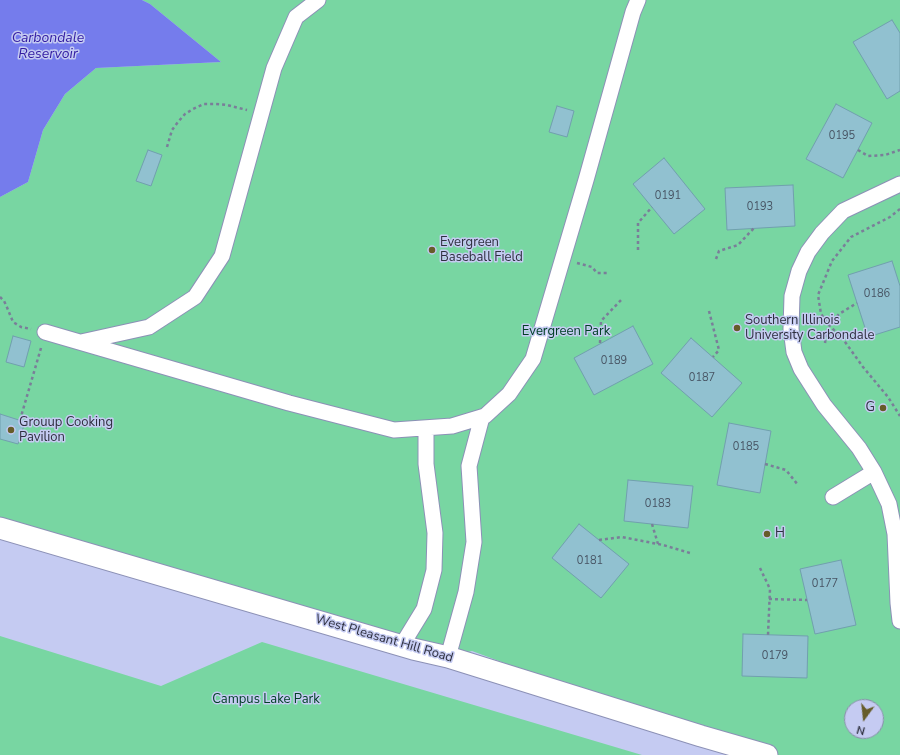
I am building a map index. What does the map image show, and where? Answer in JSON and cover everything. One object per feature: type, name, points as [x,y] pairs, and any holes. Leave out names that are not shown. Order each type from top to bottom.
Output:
[{"type":"street","points":[[80,342],[149,327],[195,297],[222,256],[274,68],[296,17],[318,0]]},
{"type":"street","points":[[45,332],[304,407],[394,430],[452,426],[485,416],[509,394],[533,359],[563,260],[635,6],[624,0]]},
{"type":"street","points":[[896,188],[843,211],[822,233],[808,252],[799,271],[792,296],[791,329],[794,352],[801,369],[824,405],[859,448],[874,472],[889,504],[895,534],[900,621]]},
{"type":"street","points":[[448,657],[466,592],[474,542],[469,466],[482,417]]},
{"type":"street","points":[[402,646],[424,609],[434,570],[435,533],[426,464],[426,428]]},
{"type":"street","points":[[833,496],[874,472]]},
{"type":"street","name":"West Pleasant Hill Road","points":[[0,528],[402,646],[448,657],[693,734],[767,755]]},
{"type":"path","points":[[167,147],[172,130],[178,122],[192,109],[204,104],[227,105],[261,114]]},
{"type":"path","points":[[858,150],[868,156],[885,155],[900,150]]},
{"type":"path","points":[[638,250],[638,222],[652,207]]},
{"type":"path","points":[[900,209],[890,217],[851,237],[832,260],[818,295],[821,314],[829,325],[843,339],[863,367],[888,397],[900,416]]},
{"type":"path","points":[[716,259],[720,251],[738,245],[754,228]]},
{"type":"path","points":[[563,260],[592,267],[597,273],[607,274]]},
{"type":"path","points":[[0,298],[4,301],[13,322],[21,326],[45,332],[20,420]]},
{"type":"path","points":[[600,343],[601,322],[622,299]]},
{"type":"path","points":[[825,343],[829,325],[839,314],[857,303]]},
{"type":"path","points":[[709,311],[719,350],[713,357]]},
{"type":"path","points":[[765,464],[786,470],[798,485]]},
{"type":"path","points":[[652,524],[658,544]]},
{"type":"path","points":[[599,540],[622,537],[658,544],[690,553]]},
{"type":"path","points":[[760,568],[770,589],[768,635]]},
{"type":"path","points":[[769,599],[807,600]]},
{"type":"green space","name":"Evergreen Park","points":[[142,0],[900,0],[900,755],[767,755],[701,736],[472,651],[448,657],[0,528],[0,197],[28,182],[43,130],[65,94],[96,68],[221,62],[150,4]]},
{"type":"green space","name":"Campus Lake Park","points":[[0,636],[161,686],[262,642],[642,755],[0,755]]},
{"type":"water","name":"Carbondale Reservoir","points":[[0,0],[142,0],[150,4],[221,62],[96,68],[65,94],[43,130],[28,182],[0,197]]},
{"type":"building","points":[[892,20],[900,33],[900,91],[887,99],[853,42]]},
{"type":"building","points":[[836,104],[872,123],[843,178],[806,159]]},
{"type":"building","points":[[557,106],[574,111],[567,137],[549,132]]},
{"type":"building","points":[[148,150],[162,155],[151,186],[136,181]]},
{"type":"building","points":[[664,158],[705,209],[674,234],[633,184]]},
{"type":"building","points":[[793,185],[795,226],[727,230],[725,188]]},
{"type":"building","points":[[892,261],[900,286],[900,327],[868,337],[848,275]]},
{"type":"building","points":[[633,326],[653,364],[594,395],[574,358]]},
{"type":"building","points":[[13,336],[31,341],[24,367],[6,362]]},
{"type":"building","points":[[691,338],[742,383],[712,417],[661,373]]},
{"type":"building","name":"Grouup Cooking Pavilion","points":[[0,414],[25,422],[18,444],[0,439]]},
{"type":"building","points":[[729,423],[771,431],[760,493],[717,485]]},
{"type":"building","points":[[628,480],[693,486],[688,528],[624,521]]},
{"type":"building","points":[[579,524],[629,564],[601,598],[552,558]]},
{"type":"building","points":[[841,560],[856,625],[815,634],[800,569]]},
{"type":"building","points":[[743,634],[808,636],[807,678],[742,676]]},
{"type":"place","name":"Evergreen Baseball Field","points":[[432,250]]},
{"type":"place","name":"Southern Illinois University Carbondale","points":[[737,328]]},
{"type":"place","name":"G","points":[[883,408]]},
{"type":"place","name":"Grouup Cooking Pavilion","points":[[11,430]]},
{"type":"place","name":"H","points":[[767,534]]}]
